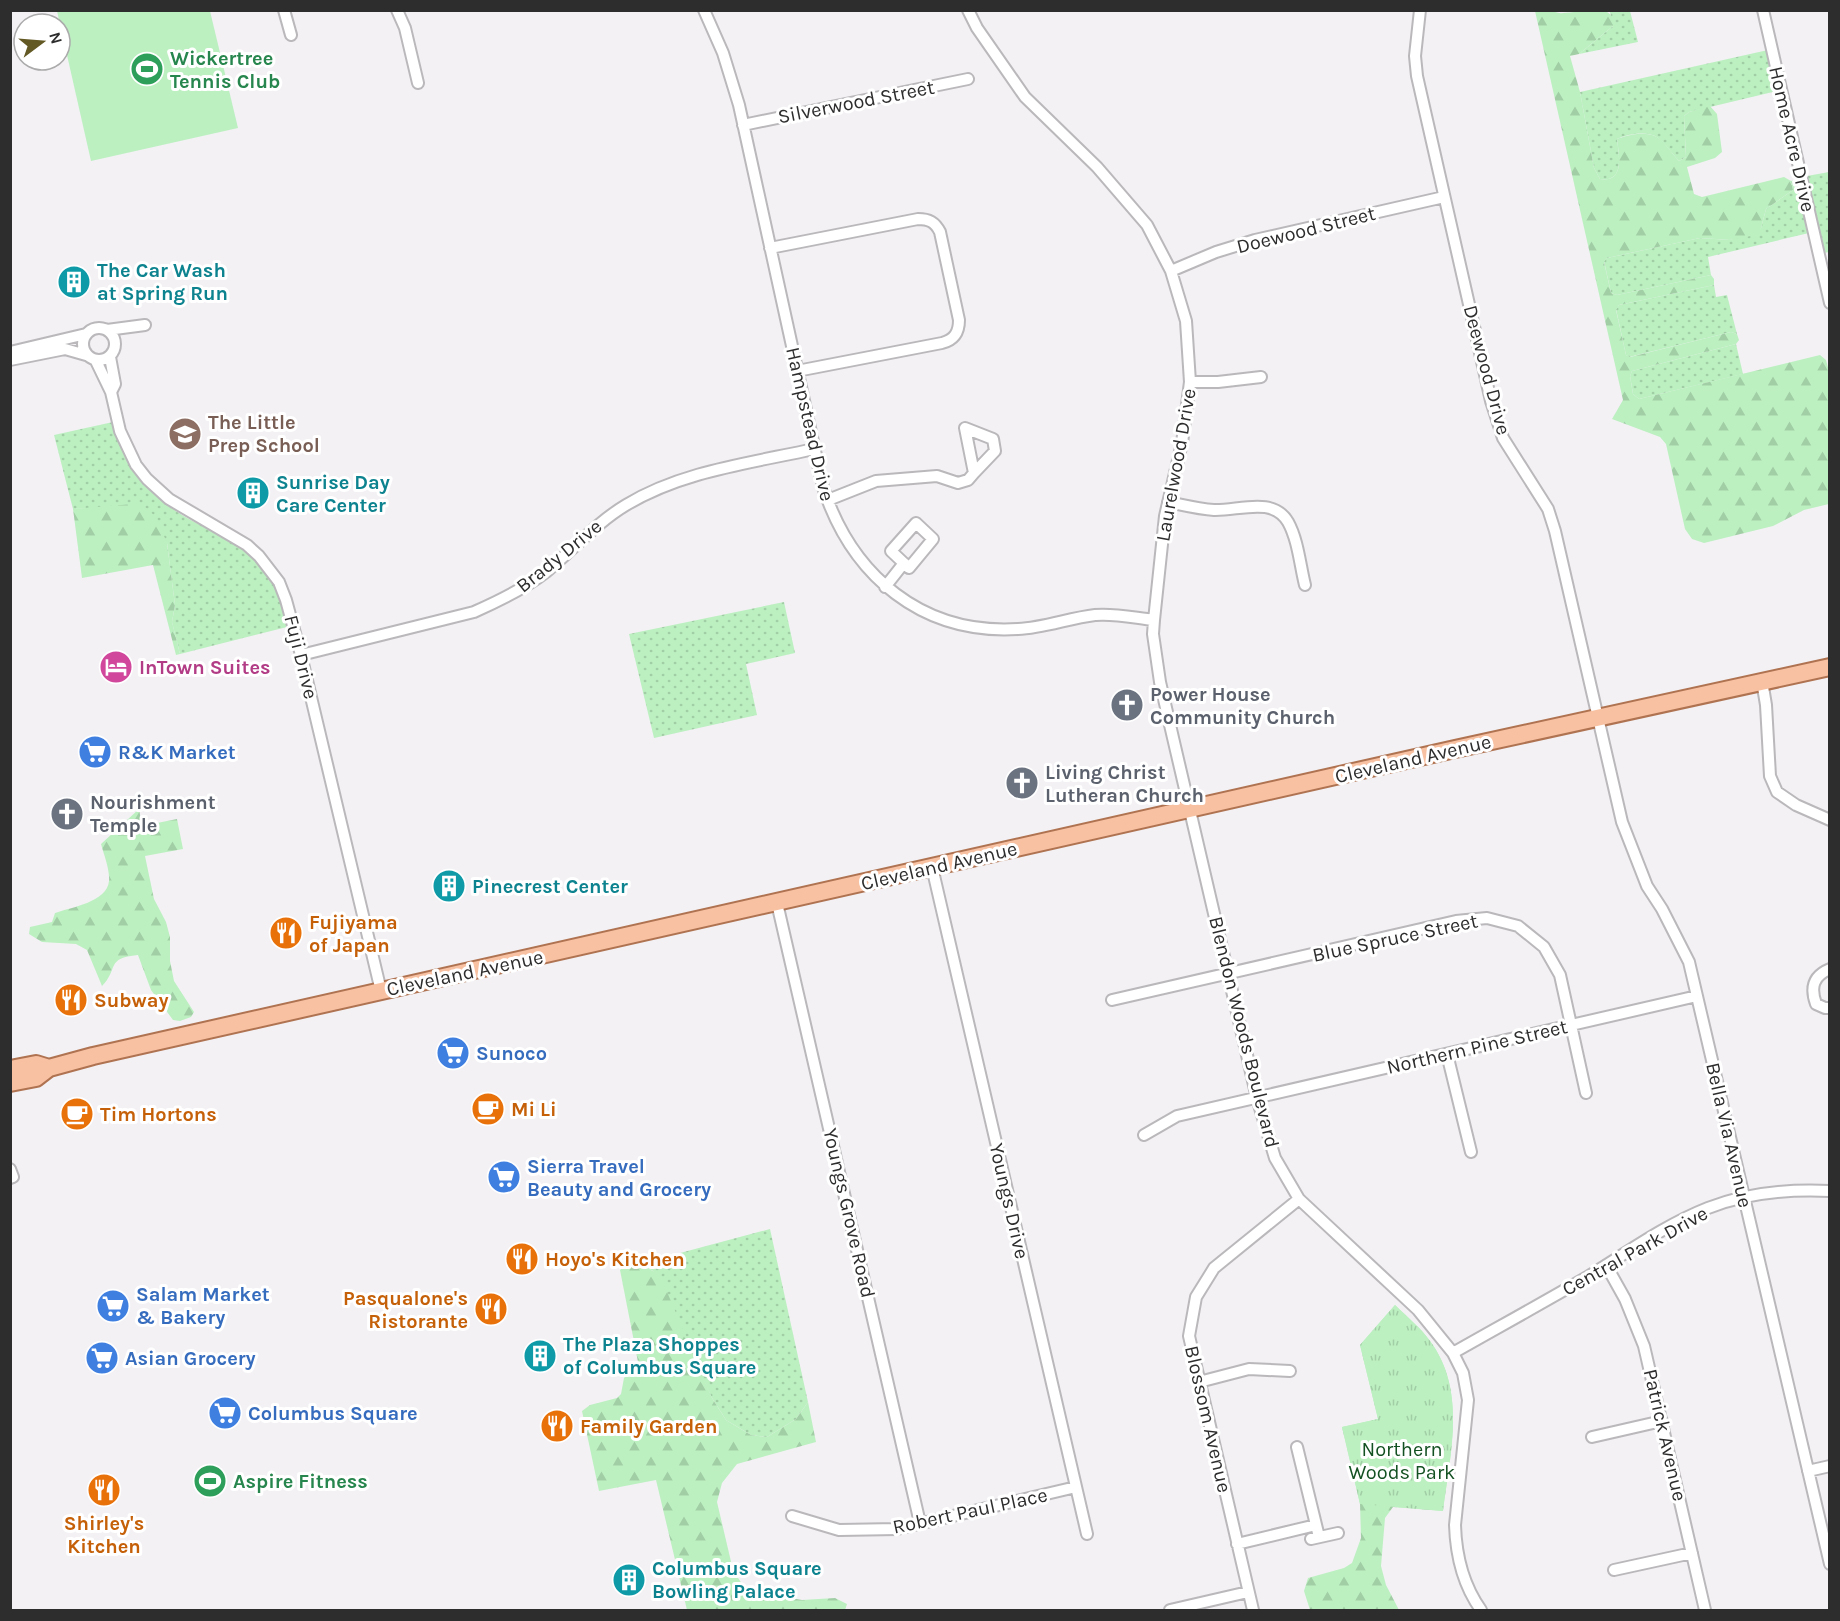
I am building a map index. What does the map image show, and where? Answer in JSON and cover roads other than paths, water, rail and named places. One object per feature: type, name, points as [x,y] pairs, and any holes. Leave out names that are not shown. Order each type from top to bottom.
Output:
[{"type":"main road","name":"Cleveland Avenue","points":[[10,1083],[36,1078],[49,1068],[381,991],[1830,667]]},
{"type":"main road","name":"Cleveland Avenue","points":[[10,1069],[36,1064],[49,1068]]},
{"type":"street","points":[[284,10],[291,35]]},
{"type":"street","points":[[397,10],[405,28],[418,83]]},
{"type":"street","name":"Hampstead Drive","points":[[704,10],[723,52],[743,125],[814,449],[834,517],[848,543],[885,587],[940,620],[975,627],[1027,628],[1103,615],[1154,620]]},
{"type":"street","name":"Laurelwood Drive","points":[[968,10],[977,28],[1025,97],[1097,167],[1136,211],[1158,244],[1171,271],[1186,321],[1190,382],[1182,443],[1168,502],[1153,634],[1160,682],[1190,809]]},
{"type":"street","name":"Deewood Drive","points":[[1420,10],[1415,47],[1417,76],[1497,421],[1503,438],[1548,509],[1555,531],[1596,718]]},
{"type":"street","name":"Home Acre Drive","points":[[1763,10],[1830,303]]},
{"type":"street","name":"Silverwood Street","points":[[743,125],[968,80]]},
{"type":"street","name":"Doewood Street","points":[[1171,271],[1216,252],[1255,240],[1444,197]]},
{"type":"street","points":[[770,249],[918,219],[931,221],[937,225],[940,232],[959,328],[950,341],[797,371]]},
{"type":"street","points":[[10,352],[86,334],[97,328],[107,330],[145,325]]},
{"type":"street","points":[[115,343],[131,327]]},
{"type":"street","points":[[10,360],[65,349],[101,361],[110,357],[115,343],[107,330]]},
{"type":"street","points":[[86,334],[82,345],[91,358]]},
{"type":"street","name":"Fuji Drive","points":[[110,357],[115,384],[111,392]]},
{"type":"street","name":"Fuji Drive","points":[[91,358],[111,392],[117,422],[126,447],[147,479],[169,499],[247,545],[279,582],[301,655],[381,991]]},
{"type":"street","points":[[1190,382],[1218,382],[1261,377]]},
{"type":"street","name":"Brady Drive","points":[[301,655],[451,620],[474,612],[501,600],[545,572],[606,518],[645,494],[714,470],[814,449]]},
{"type":"street","points":[[828,500],[876,481],[937,476],[958,483],[968,480],[974,473]]},
{"type":"street","points":[[1168,502],[1213,510],[1266,506],[1278,511],[1287,519],[1292,530],[1305,585]]},
{"type":"street","points":[[885,587],[904,563]]},
{"type":"street","points":[[1762,681],[1766,705],[1770,776],[1778,792],[1796,805],[1830,820]]},
{"type":"street","name":"Bella Via Avenue","points":[[1596,718],[1622,822],[1647,886],[1662,909],[1689,962],[1830,1564]]},
{"type":"street","name":"Blendon Woods Boulevard","points":[[1190,809],[1257,1098],[1275,1158],[1299,1199],[1418,1310],[1453,1353],[1463,1373],[1468,1400],[1455,1525],[1457,1560],[1481,1611]]},
{"type":"street","name":"Youngs Drive","points":[[932,867],[1086,1534]]},
{"type":"street","name":"Youngs Grove Road","points":[[777,903],[920,1523]]},
{"type":"street","name":"Blue Spruce Street","points":[[1112,1000],[1456,921],[1487,918],[1518,926],[1544,946],[1560,975],[1586,1093]]},
{"type":"street","points":[[1830,969],[1821,972],[1814,979],[1811,992],[1816,1004],[1830,1008]]},
{"type":"street","name":"Northern Pine Street","points":[[1144,1136],[1178,1116],[1697,996]]},
{"type":"street","points":[[1447,1054],[1471,1152]]},
{"type":"street","name":"Central Park Drive","points":[[1453,1353],[1664,1229],[1708,1208],[1744,1197],[1800,1190],[1830,1191]]},
{"type":"street","name":"Blossom Avenue","points":[[1252,1611],[1188,1336],[1196,1297],[1214,1268],[1299,1199]]},
{"type":"street","name":"Patrick Avenue","points":[[1606,1265],[1625,1299],[1644,1346],[1705,1611]]},
{"type":"street","points":[[1199,1382],[1249,1369],[1290,1371]]},
{"type":"street","points":[[1592,1437],[1662,1420]]},
{"type":"street","points":[[1297,1447],[1316,1525],[1315,1538],[1338,1533]]},
{"type":"street","points":[[1808,1471],[1830,1466]]},
{"type":"street","name":"Robert Paul Place","points":[[792,1516],[839,1530],[897,1529],[1076,1487]]},
{"type":"street","points":[[1237,1544],[1316,1525]]},
{"type":"street","points":[[1614,1570],[1692,1553]]},
{"type":"street","points":[[1170,1611],[1248,1592]]},
{"type":"place","name":"Wickertree Tennis Club","points":[[147,69]]},
{"type":"place","name":"The Car Wash at Spring Run","points":[[74,282]]},
{"type":"place","name":"The Little Prep School","points":[[185,434]]},
{"type":"place","name":"Sunrise Day Care Center","points":[[253,493]]},
{"type":"place","name":"InTown Suites","points":[[116,667]]},
{"type":"place","name":"Power House Community Church","points":[[1127,705]]},
{"type":"place","name":"R&K Market","points":[[95,752]]},
{"type":"place","name":"Living Christ Lutheran Church","points":[[1022,783]]},
{"type":"place","name":"Nourishment Temple","points":[[67,814]]},
{"type":"place","name":"Pinecrest Center","points":[[449,886]]},
{"type":"place","name":"Fujiyama of Japan","points":[[286,933]]},
{"type":"place","name":"Subway","points":[[71,1000]]},
{"type":"place","name":"Sunoco","points":[[453,1053]]},
{"type":"place","name":"Mi Li","points":[[488,1109]]},
{"type":"place","name":"Tim Hortons","points":[[77,1114]]},
{"type":"place","name":"Sierra Travel Beauty and Grocery","points":[[504,1177]]},
{"type":"place","name":"Hoyo's Kitchen","points":[[522,1259]]},
{"type":"place","name":"Salam Market & Bakery","points":[[113,1306]]},
{"type":"place","name":"Pasqualone's Ristorante","points":[[491,1309]]},
{"type":"place","name":"The Plaza Shoppes of Columbus Square","points":[[540,1356]]},
{"type":"place","name":"Asian Grocery","points":[[102,1358]]},
{"type":"place","name":"Columbus Square","points":[[225,1413]]},
{"type":"place","name":"Family Garden","points":[[557,1426]]},
{"type":"place","name":"Aspire Fitness","points":[[210,1481]]},
{"type":"place","name":"Shirley's Kitchen","points":[[104,1490]]},
{"type":"place","name":"Columbus Square Bowling Palace","points":[[629,1580]]},
{"type":"park label","name":"Northern Woods Park","points":[[1402,1460]]}]
